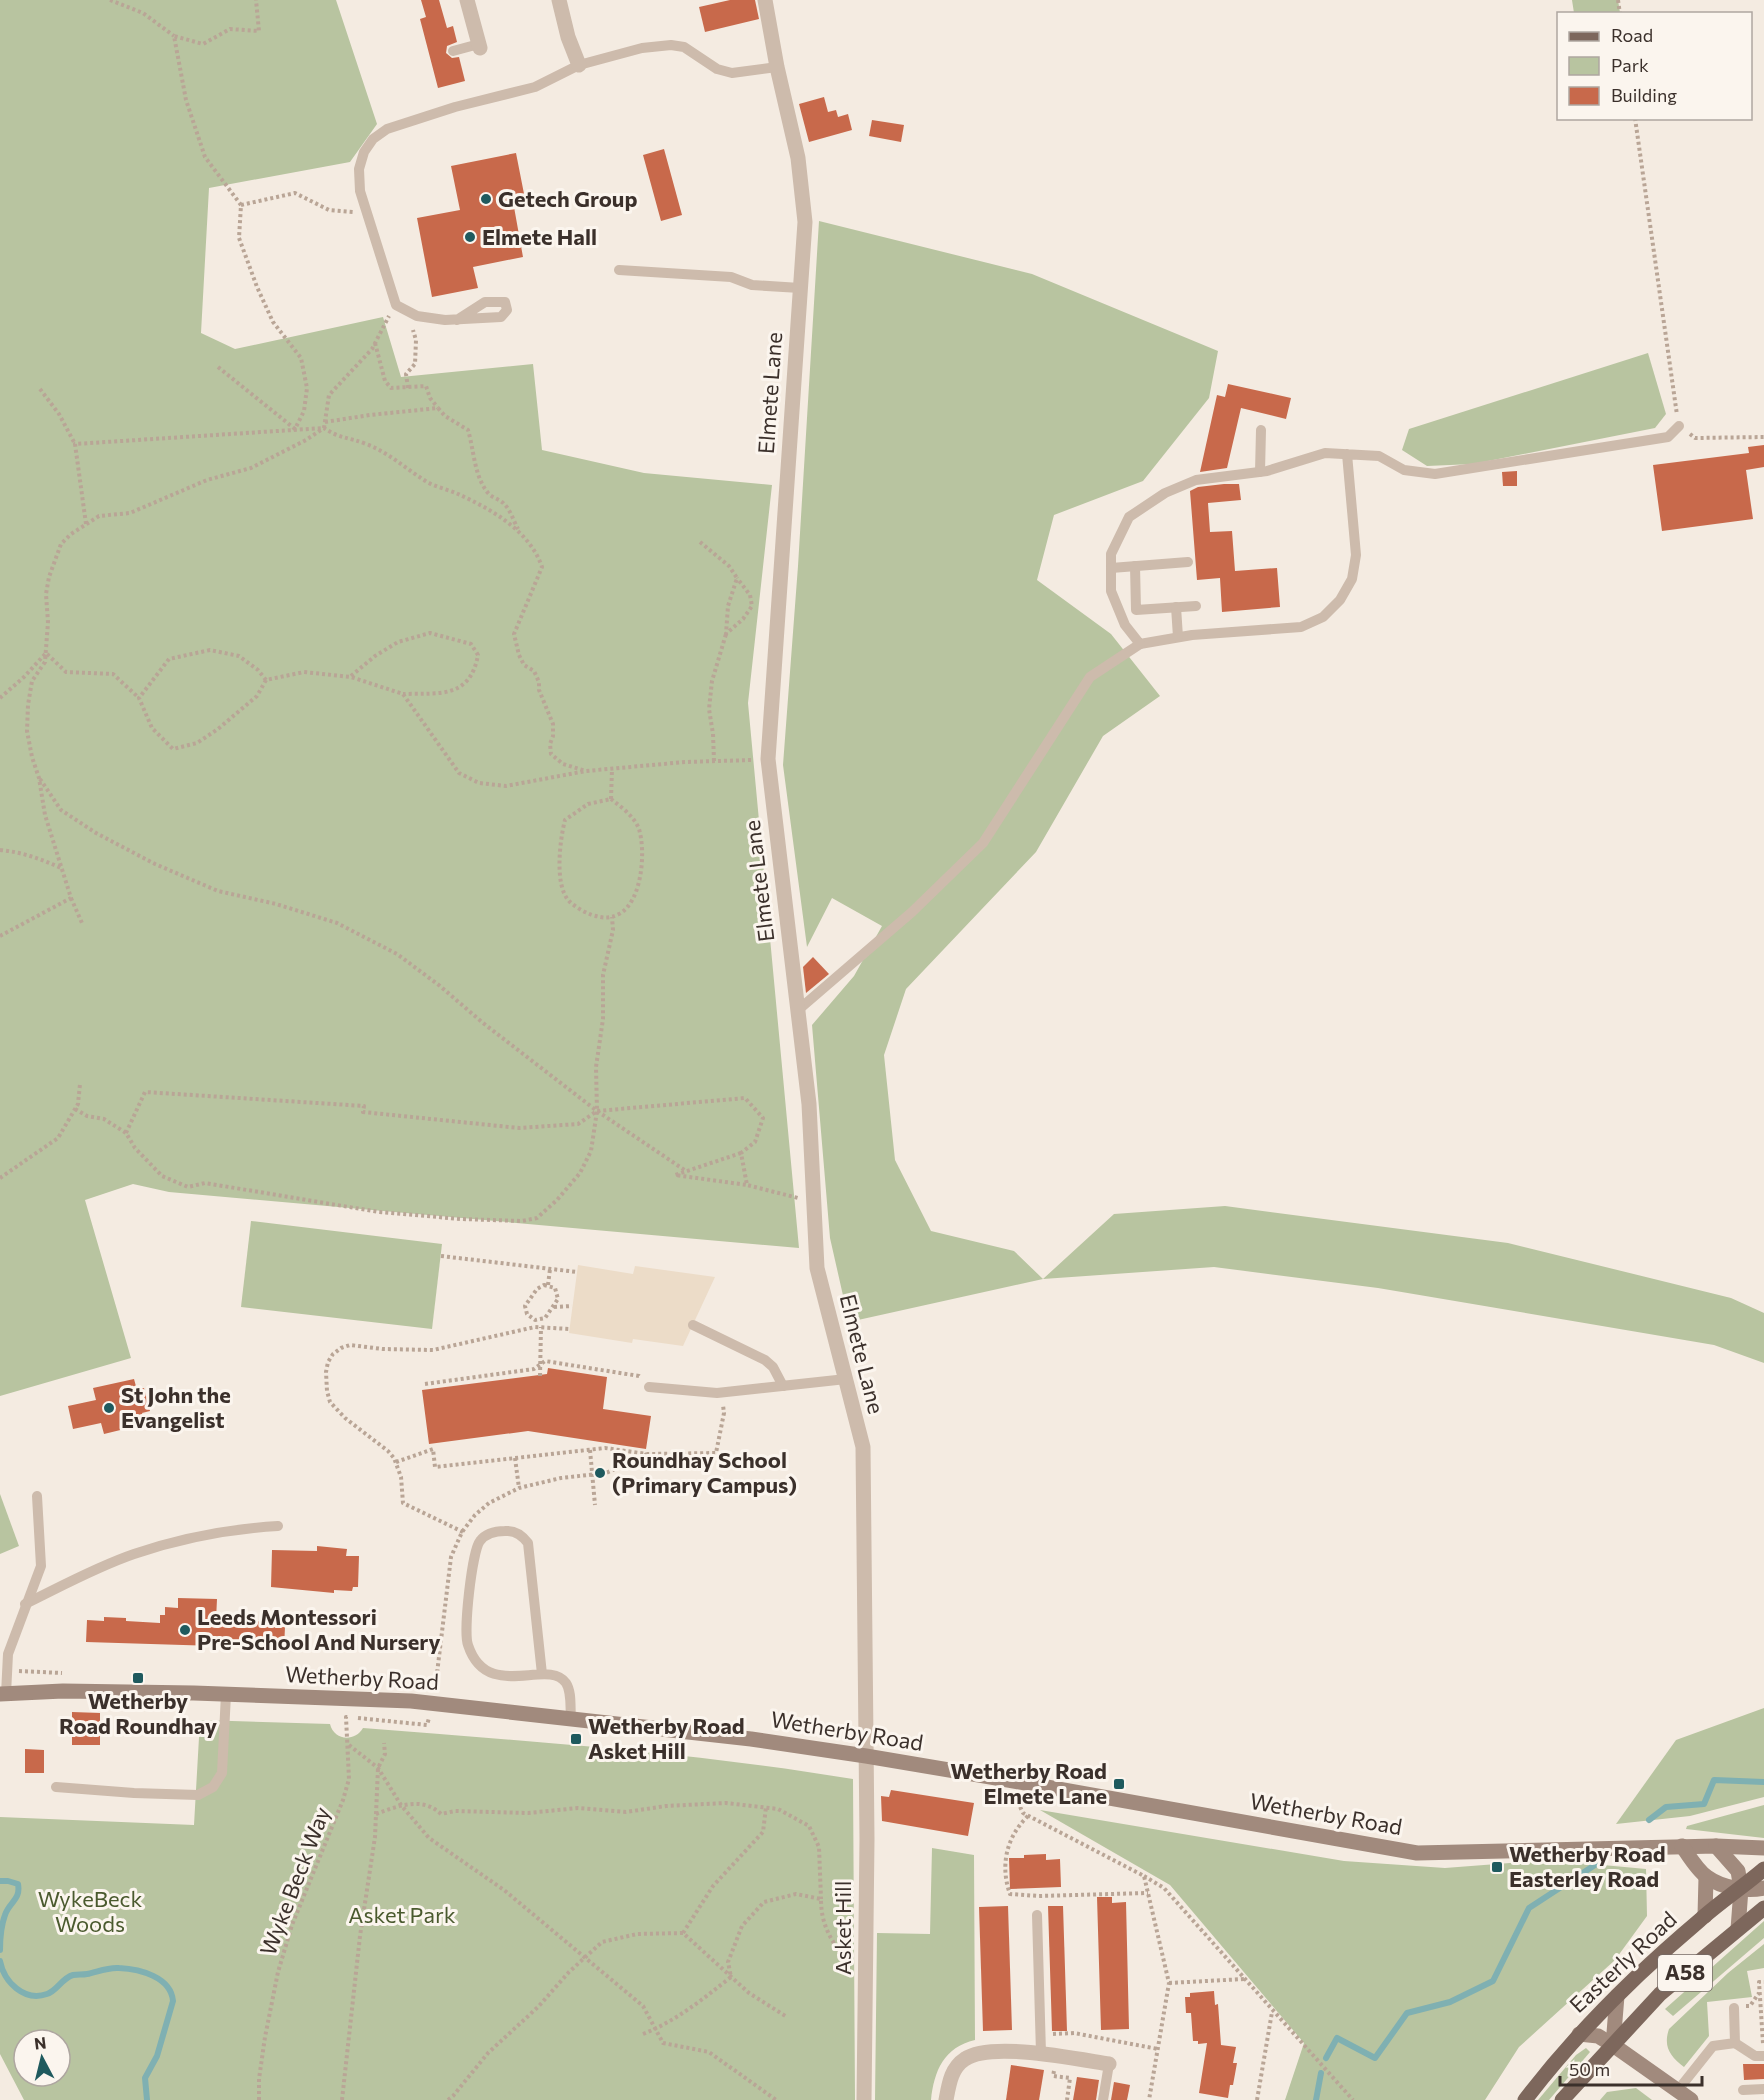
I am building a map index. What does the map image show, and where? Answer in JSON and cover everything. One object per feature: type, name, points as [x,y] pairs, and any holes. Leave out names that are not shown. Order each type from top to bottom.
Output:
[{"type":"main road","name":"Easterly Road","points":[[1525,2100],[1554,2062],[1617,1996],[1705,1916],[1764,1869]]},
{"type":"main road","name":"A58","points":[[1562,2100],[1660,1994],[1764,1908]]},
{"type":"street","points":[[467,0],[479,46]]},
{"type":"street","points":[[559,0],[568,37],[579,65]]},
{"type":"street","name":"Elmete Lane","points":[[765,0],[777,67],[798,158],[805,222],[768,759],[809,1104],[817,1268],[863,1447],[866,1756]]},
{"type":"street","name":"Wetherby Road","points":[[3,1694],[63,1691],[411,1701],[751,1739],[1008,1780],[1417,1853],[1682,1846],[1764,1848]]},
{"type":"street","name":"Asket Hill","points":[[864,2100],[866,1756]]},
{"type":"street","points":[[1682,1846],[1707,1877],[1741,1889],[1764,1888]]},
{"type":"street","points":[[1716,1846],[1738,1871],[1741,1889],[1738,1929]]},
{"type":"street","points":[[1705,1916],[1707,1877]]},
{"type":"street","points":[[1613,2045],[1617,1996]]},
{"type":"street","points":[[1579,2034],[1598,2036],[1691,2100]]},
{"type":"street","points":[[946,2100],[956,2068],[963,2060],[984,2051],[1049,2055],[1108,2064]]},
{"type":"lane","points":[[456,320],[426,318],[396,305],[360,191],[359,169],[364,152],[373,139],[387,129],[455,107],[536,87],[579,65],[642,48],[671,45],[684,47],[717,69],[732,73],[777,67]]},
{"type":"lane","points":[[453,51],[479,46]]},
{"type":"lane","points":[[619,270],[731,277],[752,285],[800,288]]},
{"type":"lane","points":[[1140,644],[1125,626],[1111,591],[1111,554],[1129,517],[1165,494],[1196,480],[1260,472],[1325,453],[1379,456],[1404,470],[1435,474],[1668,437],[1678,426]]},
{"type":"lane","points":[[1260,472],[1262,430]]},
{"type":"lane","points":[[797,1011],[912,912],[983,843],[1089,677],[1140,644],[1178,637],[1301,627],[1323,617],[1340,600],[1352,579],[1356,555],[1347,454]]},
{"type":"lane","points":[[1111,568],[1188,562]]},
{"type":"lane","points":[[1135,566],[1136,610],[1196,606]]},
{"type":"lane","points":[[1176,608],[1178,637]]},
{"type":"lane","points":[[693,1325],[765,1360],[773,1367],[783,1386]]},
{"type":"lane","points":[[649,1387],[722,1392],[846,1379]]},
{"type":"lane","points":[[3,1694],[8,1653],[40,1566],[37,1496]]},
{"type":"lane","points":[[25,1604],[133,1554],[235,1528],[278,1526]]},
{"type":"lane","points":[[543,1674],[528,1543],[519,1534],[507,1530],[493,1532],[480,1540],[474,1554],[466,1629],[467,1644],[473,1657],[484,1668],[497,1675],[512,1677],[556,1675],[565,1682],[569,1693],[571,1719]]},
{"type":"lane","points":[[56,1787],[198,1795],[213,1786],[222,1773],[226,1694]]},
{"type":"lane","points":[[1037,1915],[1040,2034],[1049,2055]]},
{"type":"lane","points":[[1734,2008],[1735,2043]]},
{"type":"lane","points":[[1678,2090],[1713,2046],[1735,2043],[1755,2056],[1764,2056]]},
{"type":"lane","points":[[1103,2100],[1108,2064]]},
{"type":"lane","points":[[1743,2090],[1764,2090]]},
{"type":"path","points":[[110,0],[143,13],[174,36],[203,44],[230,29],[259,31],[255,0]]},
{"type":"path","points":[[174,36],[186,100],[205,157],[241,205],[239,238],[257,287],[273,322],[301,358],[307,388],[304,411],[296,429]]},
{"type":"path","points":[[1635,120],[1678,426],[1695,438],[1764,437]]},
{"type":"path","points":[[241,205],[295,193],[329,210],[366,212]]},
{"type":"path","points":[[82,923],[71,898],[45,815],[39,778],[27,731],[32,681],[45,662],[48,622],[46,594],[49,577],[61,544],[71,534],[99,516],[130,513],[207,480],[251,468],[306,440],[325,425],[329,395],[366,357],[396,305]]},
{"type":"path","points":[[408,388],[406,374],[415,364],[416,340],[409,312]]},
{"type":"path","points":[[375,343],[385,381],[391,388],[426,386],[430,398],[445,416],[468,430],[472,442],[471,450],[482,483],[489,495],[505,504],[519,531],[537,552],[542,567],[514,634],[519,655],[524,665],[534,671],[539,682],[539,690],[550,713],[553,724],[550,744],[552,754],[563,764],[586,771]]},
{"type":"path","points":[[218,367],[296,429]]},
{"type":"path","points":[[40,389],[59,414],[75,444],[86,524]]},
{"type":"path","points":[[75,444],[296,429],[370,415],[438,408]]},
{"type":"path","points":[[325,425],[337,437],[366,444],[399,462],[426,482],[490,511],[519,531]]},
{"type":"path","points":[[700,542],[729,566],[750,595],[752,606],[743,619],[726,634]]},
{"type":"path","points":[[714,761],[709,709],[712,681],[726,634],[728,606],[737,578]]},
{"type":"path","points":[[46,653],[66,672],[113,674],[139,698],[152,728],[173,749],[197,743],[218,729],[257,696],[266,680],[304,672],[351,677],[403,694],[438,693],[458,689],[476,669],[478,655],[471,644],[430,633],[398,642],[375,656],[351,677]]},
{"type":"path","points":[[139,698],[169,659],[210,650],[239,656],[258,670],[266,680]]},
{"type":"path","points":[[0,698],[46,653]]},
{"type":"path","points":[[403,694],[459,773],[479,783],[507,786],[586,771],[768,759]]},
{"type":"path","points":[[611,799],[612,769]]},
{"type":"path","points":[[39,778],[61,810],[155,864],[218,891],[276,904],[337,923],[397,954],[597,1111],[686,1171]]},
{"type":"path","points":[[611,799],[629,813],[639,828],[641,875],[634,899],[621,913],[605,919],[584,912],[567,900],[559,875],[560,839],[565,820],[588,804],[611,799]]},
{"type":"path","points":[[0,850],[14,851],[39,858],[62,868]]},
{"type":"path","points":[[0,936],[71,898]]},
{"type":"path","points":[[75,1109],[87,1116],[104,1119],[126,1133],[135,1148],[162,1176],[188,1187],[205,1183],[379,1212],[522,1221],[537,1218],[557,1200],[580,1173],[591,1151],[597,1111],[596,1067],[603,1019],[603,975],[613,930],[612,917]]},
{"type":"path","points":[[0,1178],[58,1138],[78,1104],[80,1084]]},
{"type":"path","points":[[126,1133],[145,1092],[363,1106],[363,1112],[519,1128],[578,1124],[597,1111],[745,1098],[763,1118],[755,1142],[741,1153],[675,1175],[747,1185],[814,1202]]},
{"type":"path","points":[[741,1153],[747,1185]]},
{"type":"path","points":[[441,1256],[577,1272]]},
{"type":"path","points":[[548,1284],[550,1269]]},
{"type":"path","points":[[548,1284],[555,1288],[558,1295],[554,1307],[545,1318],[535,1320],[527,1314],[526,1302],[540,1286],[548,1284]]},
{"type":"path","points":[[554,1307],[572,1306]]},
{"type":"path","points":[[535,1320],[535,1327]]},
{"type":"path","points":[[480,1540],[403,1503],[401,1477],[396,1462],[388,1451],[336,1411],[330,1402],[326,1372],[328,1362],[333,1354],[350,1345],[383,1349],[433,1350],[535,1327],[569,1329]]},
{"type":"path","points":[[540,1376],[541,1327]]},
{"type":"path","points":[[425,1384],[534,1369],[545,1361],[639,1376],[649,1387]]},
{"type":"path","points":[[396,1462],[433,1449],[435,1467],[605,1448],[647,1454],[716,1453],[724,1413],[722,1392]]},
{"type":"path","points":[[590,1450],[595,1505]]},
{"type":"path","points":[[515,1458],[519,1488]]},
{"type":"path","name":"Wyke Beck Way","points":[[259,2100],[259,2079],[265,2037],[278,1972],[292,1925],[343,1800],[349,1779],[346,1717],[390,1720]]},
{"type":"path","points":[[342,2100],[360,1936],[375,1837],[378,1768],[385,1754],[384,1743]]},
{"type":"path","points":[[348,1745],[378,1768],[401,1805],[429,1838],[504,1890],[643,2006],[663,2043],[709,2052],[776,2100]]},
{"type":"path","points":[[1008,1780],[1023,1813],[1164,1888],[1353,2100]]},
{"type":"path","points":[[376,1814],[401,1805],[432,1806],[441,1814],[455,1811],[528,1814],[578,1808],[626,1812],[666,1806],[726,1803],[778,1809],[809,1826],[819,1847],[821,1916],[834,1945],[845,1959]]},
{"type":"path","points":[[683,1933],[713,1886],[763,1832],[766,1807]]},
{"type":"path","points":[[1028,1816],[1014,1833],[1005,1861],[1010,1894],[1039,1896],[1148,1893]]},
{"type":"path","points":[[1144,1876],[1169,1983],[1149,2100]]},
{"type":"path","points":[[731,1977],[728,1962],[742,1926],[764,1902],[796,1894],[821,1899]]},
{"type":"path","points":[[447,2100],[453,2096],[488,2053],[538,2007],[569,1972],[602,1942],[637,1934],[683,1933],[749,1993],[787,2017]]},
{"type":"path","points":[[643,2034],[656,2029],[698,2003],[731,1977]]},
{"type":"path","points":[[1169,1983],[1244,1979]]},
{"type":"path","points":[[1764,1982],[1759,1982],[1762,2043],[1764,2044]]},
{"type":"path","points":[[1257,2100],[1272,2011]]},
{"type":"path","points":[[1040,2034],[1074,2034],[1158,2049]]},
{"type":"path","points":[[1049,2055],[1053,2076],[1070,2079],[1067,2100]]},
{"type":"green space","points":[[0,0],[336,0],[377,124],[350,162],[209,188],[201,333],[235,349],[383,317],[401,377],[533,364],[542,450],[644,473],[772,485],[748,703],[799,1248],[169,1192],[133,1184],[85,1200],[131,1358],[0,1396]]},
{"type":"green space","points":[[1572,0],[1618,0],[1620,12],[1574,12]]},
{"type":"green space","points":[[819,221],[1032,274],[1218,351],[1209,398],[1143,481],[1054,515],[1037,580],[1111,634],[1160,696],[1103,736],[1036,852],[906,989],[884,1055],[895,1160],[931,1231],[1014,1251],[1043,1279],[849,1322],[830,1238],[812,1025],[854,976],[882,926],[832,898],[807,947],[783,765],[798,566]]},
{"type":"green space","points":[[1648,353],[1666,414],[1655,428],[1473,464],[1427,466],[1402,450],[1409,429]]},
{"type":"green space","points":[[1225,1206],[1508,1243],[1731,1298],[1764,1313],[1764,1363],[1714,1345],[1378,1288],[1214,1267],[1043,1279],[1114,1214]]},
{"type":"green space","points":[[251,1221],[442,1244],[432,1329],[241,1307]]},
{"type":"green space","points":[[0,1494],[19,1546],[0,1554]]},
{"type":"green space","points":[[1764,1708],[1764,1797],[1690,1816],[1616,1824],[1676,1740]]},
{"type":"green space","name":"Asket Park","points":[[200,1720],[330,1724],[336,1734],[345,1738],[355,1736],[363,1728],[608,1748],[731,1761],[853,1779],[855,2100],[24,2100],[18,2088],[72,2088],[72,2028],[12,2028],[12,2077],[0,2054],[0,1817],[194,1825]]},
{"type":"green space","points":[[1764,1805],[1764,1838],[1686,1829],[1687,1826]]},
{"type":"green space","points":[[1040,1810],[1344,1861],[1445,1868],[1549,1860],[1646,1869],[1647,1916],[1615,1960],[1519,2047],[1485,2100],[1285,2100],[1304,2043],[1170,1885]]},
{"type":"green space","points":[[932,1848],[974,1855],[975,2040],[955,2048],[942,2062],[932,2089],[931,2100],[875,2100],[877,1933],[930,1934]]},
{"type":"green space","points":[[1764,1921],[1764,1938],[1673,2016],[1665,2009]]},
{"type":"green space","points":[[1764,1944],[1764,1968],[1747,1971],[1752,1997],[1707,2002],[1709,2036],[1684,2067],[1675,2059],[1667,2046],[1669,2029],[1728,1973]]},
{"type":"green space","points":[[1586,2048],[1590,2052],[1549,2100],[1538,2100],[1576,2055]]},
{"type":"green space","points":[[1636,2088],[1652,2100],[1600,2100],[1607,2092]]},
{"type":"shaded area","points":[[578,1265],[633,1274],[635,1266],[715,1277],[683,1346],[633,1339],[632,1343],[569,1333]]},
{"type":"building","points":[[421,0],[439,0],[447,28],[453,26],[457,42],[447,46],[446,53],[452,58],[459,57],[465,81],[438,88],[420,19],[426,17]]},
{"type":"building","points":[[730,0],[755,0],[759,19],[705,32],[699,7]]},
{"type":"building","points":[[824,97],[828,112],[836,110],[838,117],[848,114],[852,130],[809,142],[799,104]]},
{"type":"building","points":[[872,120],[904,125],[901,142],[869,136]]},
{"type":"building","points":[[664,149],[682,215],[661,221],[643,155]]},
{"type":"building","name":"Elmete Hall","points":[[516,153],[526,204],[514,207],[523,257],[473,267],[478,288],[432,297],[417,218],[460,210],[451,166]]},
{"type":"building","points":[[1228,384],[1291,398],[1286,419],[1241,408],[1227,468],[1200,472],[1217,395],[1225,397]]},
{"type":"building","points":[[1764,445],[1764,467],[1746,470],[1753,519],[1662,531],[1653,465],[1749,453],[1748,447]]},
{"type":"building","points":[[1517,471],[1517,486],[1503,486],[1502,472]]},
{"type":"building","points":[[1239,484],[1241,500],[1208,503],[1210,532],[1232,531],[1235,571],[1277,568],[1280,607],[1222,612],[1220,578],[1197,580],[1190,491],[1198,487]]},
{"type":"building","points":[[813,957],[829,974],[806,993],[803,967]]},
{"type":"building","points":[[548,1368],[607,1377],[603,1409],[651,1416],[646,1449],[528,1431],[429,1444],[422,1390],[547,1374]]},
{"type":"building","name":"St John the Evangelist","points":[[134,1379],[137,1390],[144,1388],[150,1411],[142,1413],[145,1424],[104,1434],[101,1423],[73,1429],[68,1406],[96,1400],[93,1388]]},
{"type":"building","points":[[317,1546],[347,1549],[346,1556],[359,1556],[358,1587],[353,1587],[352,1591],[334,1590],[334,1593],[271,1587],[272,1550],[317,1551]]},
{"type":"building","points":[[178,1598],[217,1599],[216,1620],[276,1622],[276,1627],[285,1627],[284,1648],[86,1642],[87,1620],[104,1621],[104,1617],[160,1623],[160,1615],[165,1615],[165,1607],[178,1608]]},
{"type":"building","points":[[72,1712],[100,1713],[100,1745],[72,1745]]},
{"type":"building","points":[[25,1749],[44,1750],[44,1773],[25,1773]]},
{"type":"building","points":[[891,1790],[974,1803],[968,1836],[882,1821],[881,1796],[889,1797]]},
{"type":"building","points":[[1046,1854],[1046,1860],[1060,1859],[1061,1887],[1010,1889],[1009,1858]]},
{"type":"building","points":[[1097,1897],[1112,1897],[1112,1903],[1126,1902],[1129,2029],[1101,2030]]},
{"type":"building","points":[[1008,1906],[1012,2030],[983,2031],[979,1907]]},
{"type":"building","points":[[1048,1906],[1063,1906],[1067,2031],[1052,2031]]},
{"type":"building","points":[[1214,1991],[1215,2005],[1218,2004],[1221,2045],[1236,2047],[1233,2063],[1237,2063],[1228,2098],[1199,2093],[1207,2043],[1198,2044],[1198,2041],[1193,2041],[1191,2013],[1186,2013],[1185,1997],[1190,1997],[1190,1993]]},
{"type":"building","points":[[1743,2064],[1764,2064],[1764,2079],[1744,2080]]},
{"type":"building","points":[[1011,2065],[1044,2070],[1039,2100],[1006,2100]]},
{"type":"building","points":[[1077,2077],[1099,2080],[1096,2100],[1073,2100]]},
{"type":"building","points":[[1114,2082],[1130,2085],[1127,2100],[1111,2100]]},
{"type":"waterway","points":[[1649,1820],[1666,1807],[1704,1804],[1714,1780],[1764,1782]]},
{"type":"waterway","points":[[1326,2058],[1337,2038],[1375,2058],[1407,2013],[1450,2002],[1493,1981],[1529,1908],[1598,1863]]},
{"type":"waterway","points":[[0,1881],[18,1884],[18,1894],[4,1919],[0,1950]]},
{"type":"waterway","points":[[0,1961],[6,1976],[16,1988],[23,1993],[39,1996],[51,1992],[73,1975],[107,1969],[127,1969],[161,1980],[167,1986],[173,2001],[157,2056],[145,2078],[147,2100]]},
{"type":"waterway","points":[[1316,2100],[1321,2073]]},
{"type":"place","name":"Getech Group","points":[[486,199]]},
{"type":"place","name":"Elmete Hall","points":[[470,237]]},
{"type":"place","name":"St John the Evangelist","points":[[109,1408]]},
{"type":"place","name":"Roundhay School (Primary Campus)","points":[[600,1473]]},
{"type":"place","name":"Leeds Montessori Pre-School And Nursery","points":[[185,1630]]},
{"type":"place","name":"Wetherby Road Roundhay","points":[[138,1678]]},
{"type":"place","name":"Wetherby Road Asket Hill","points":[[576,1739]]},
{"type":"place","name":"Wetherby Road Elmete Lane","points":[[1119,1784]]},
{"type":"place","name":"Wetherby Road Easterley Road","points":[[1497,1867]]},
{"type":"park label","name":"WykeBeck Woods","points":[[90,1912]]}]
